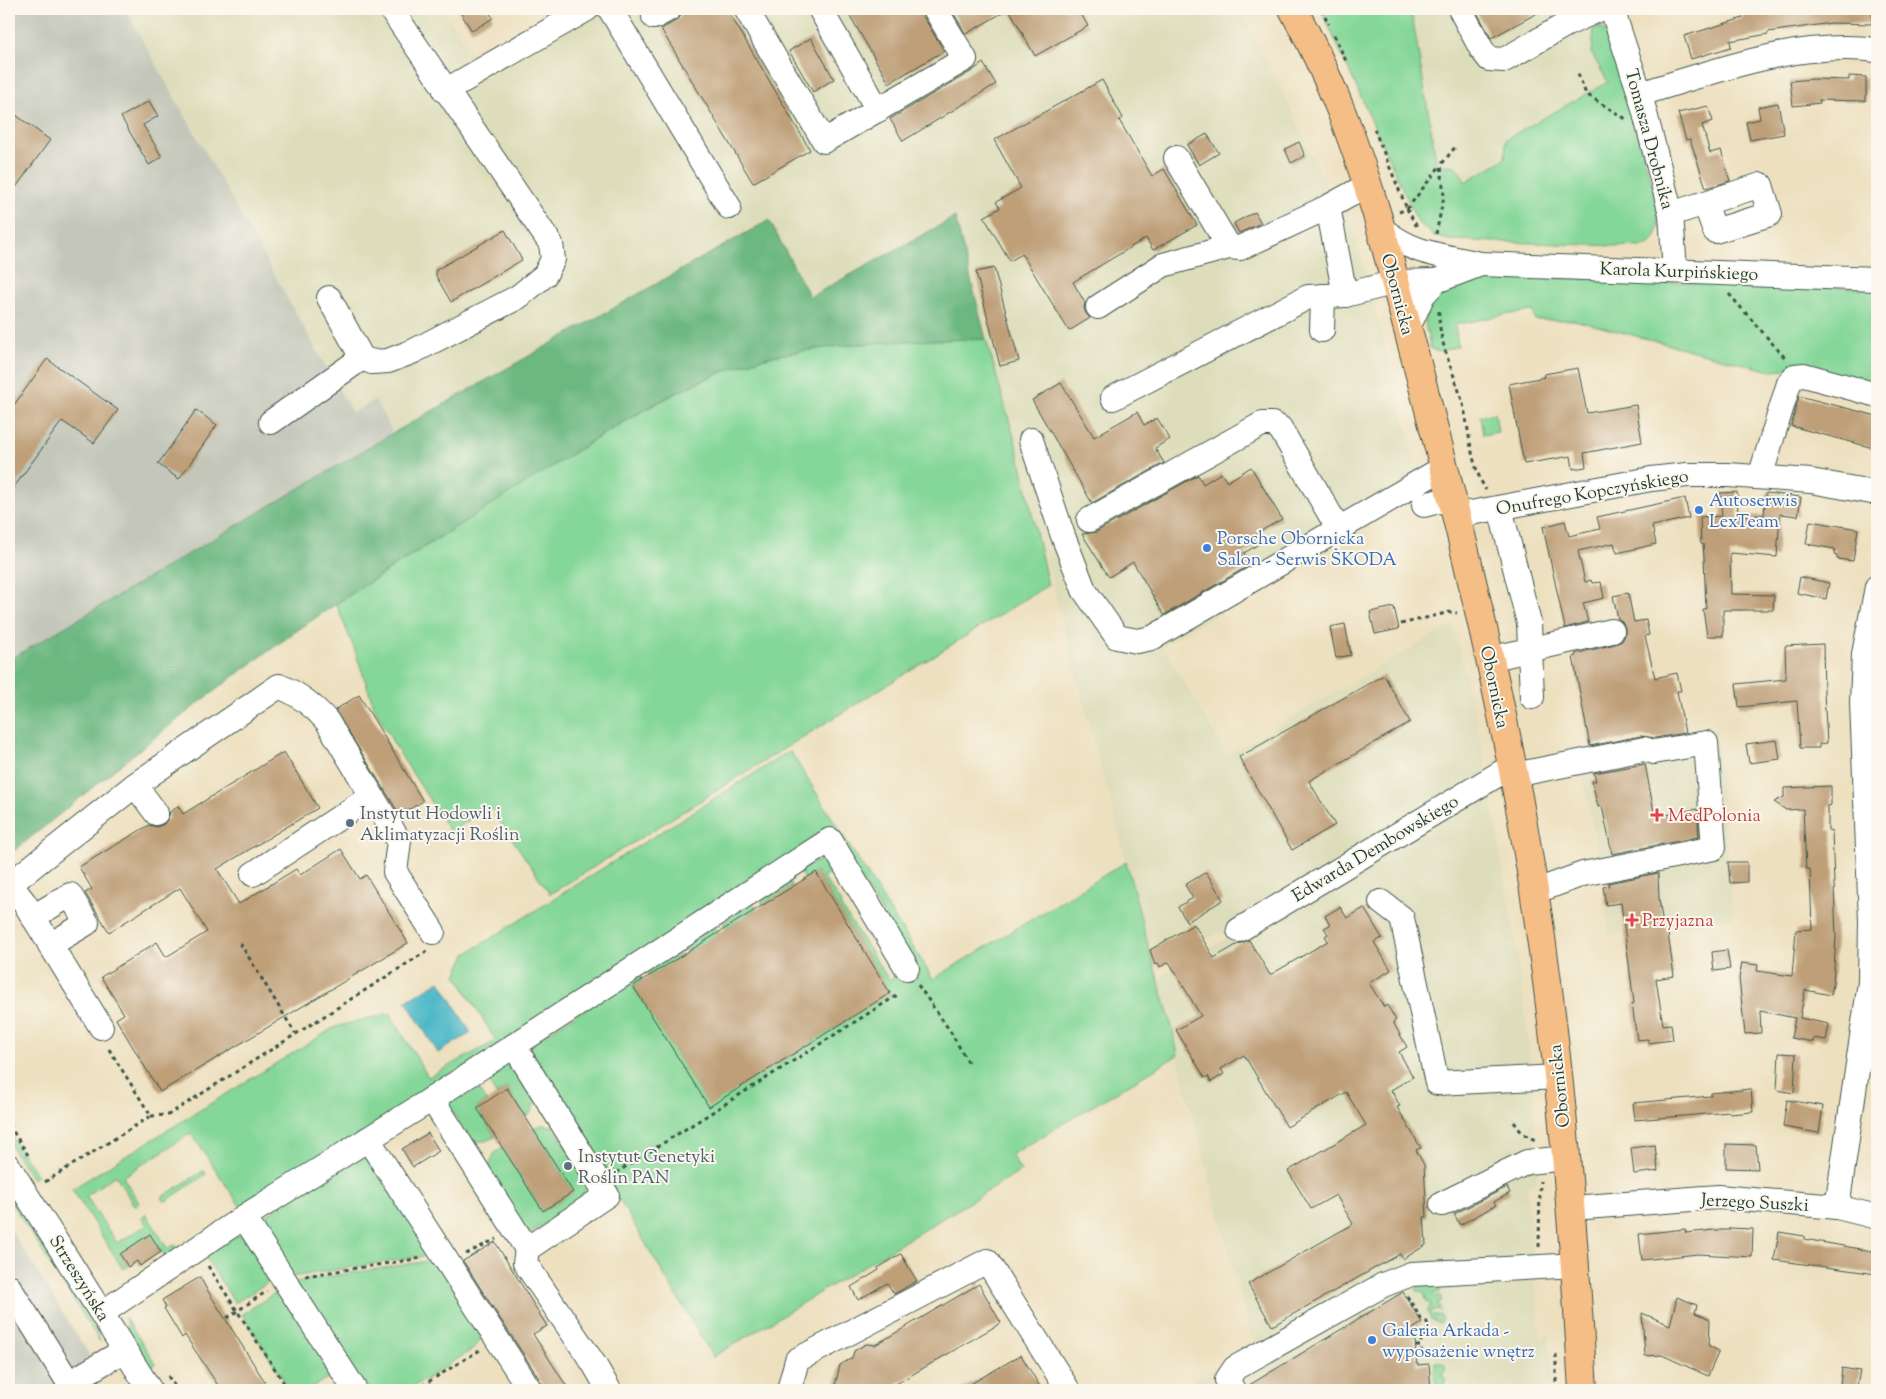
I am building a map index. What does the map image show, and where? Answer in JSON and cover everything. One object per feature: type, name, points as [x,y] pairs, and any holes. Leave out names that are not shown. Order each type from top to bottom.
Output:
[{"type":"main road","name":"Obornicka","points":[[1293,9],[1333,88],[1368,185],[1379,223],[1408,328],[1453,507],[1513,770],[1534,892],[1559,1077],[1572,1208],[1583,1390]]},
{"type":"street","points":[[329,298],[362,358],[372,362],[388,361],[414,351],[518,297],[545,275],[553,259],[551,244],[445,91],[391,9]]},
{"type":"street","points":[[445,91],[587,9]]},
{"type":"street","points":[[610,9],[729,207]]},
{"type":"street","points":[[746,9],[824,141],[965,59],[934,9]]},
{"type":"street","points":[[820,9],[878,110]]},
{"type":"street","points":[[1460,9],[1482,50],[1489,59],[1504,60],[1565,25],[1598,10]]},
{"type":"street","name":"Tomasza Drobnika","points":[[1598,10],[1640,94],[1671,214],[1675,271]]},
{"type":"street","points":[[1640,94],[1764,57],[1818,49],[1877,50]]},
{"type":"street","points":[[1176,158],[1229,247]]},
{"type":"street","points":[[1098,307],[1163,265],[1229,247],[1240,248],[1368,185]]},
{"type":"street","points":[[1671,214],[1705,203]]},
{"type":"street","points":[[1322,330],[1334,296],[1328,206]]},
{"type":"street","name":"Karola Kurpińskiego","points":[[1379,223],[1401,243],[1427,243],[1439,254],[1482,264],[1877,279]]},
{"type":"street","points":[[1396,282],[1427,243]]},
{"type":"street","name":"Karola Kurpińskiego","points":[[1113,398],[1308,297],[1334,296],[1396,282],[1436,281],[1482,264]]},
{"type":"street","points":[[1408,328],[1423,295],[1436,281]]},
{"type":"street","points":[[271,422],[362,358]]},
{"type":"street","points":[[1760,477],[1789,383],[1796,376],[1804,375],[1877,395]]},
{"type":"street","points":[[1089,520],[1262,424],[1272,424],[1280,428],[1338,528]]},
{"type":"street","points":[[1031,440],[1063,536],[1084,590],[1117,637],[1137,641],[1152,638],[1443,468]]},
{"type":"street","name":"Onufrego Kopczyńskiego","points":[[1424,505],[1500,512],[1651,479],[1688,475],[1728,474],[1811,481],[1877,493]]},
{"type":"street","points":[[1500,512],[1530,623],[1532,697]]},
{"type":"street","points":[[1837,1207],[1870,982],[1871,921],[1862,703],[1864,654],[1877,587]]},
{"type":"street","points":[[1489,659],[1612,632]]},
{"type":"street","points":[[101,1027],[33,916],[9,885],[135,785],[279,686],[293,692],[314,706],[327,721],[399,841],[395,872],[433,932]]},
{"type":"street","name":"Edwarda Dembowskiego","points":[[1239,930],[1513,770],[1563,765],[1644,749],[1654,752],[1706,743],[1714,848],[1584,874],[1534,892]]},
{"type":"street","points":[[135,785],[156,813]]},
{"type":"street","points":[[253,874],[372,796]]},
{"type":"street","points":[[102,1313],[244,1217],[432,1099],[830,840],[907,968]]},
{"type":"street","points":[[33,916],[70,895],[87,923],[50,945]]},
{"type":"street","points":[[1381,902],[1402,918],[1437,1083],[1559,1077]]},
{"type":"street","points":[[514,1046],[608,1195],[521,1239]]},
{"type":"street","points":[[432,1099],[521,1239],[525,1263],[594,1364],[609,1390]]},
{"type":"street","points":[[368,1139],[530,1390]]},
{"type":"street","points":[[1442,1204],[1527,1162],[1567,1158]]},
{"type":"street","name":"Strzeszyńska","points":[[9,1166],[150,1390]]},
{"type":"street","name":"Jerzego Suszki","points":[[1572,1208],[1718,1197],[1837,1207],[1877,1217]]},
{"type":"street","points":[[244,1217],[355,1390]]},
{"type":"street","points":[[789,1390],[797,1360],[987,1261],[1068,1390]]},
{"type":"street","points":[[1233,1390],[1227,1380],[1235,1368],[1383,1285],[1409,1285],[1576,1265]]},
{"type":"street","points":[[9,1287],[60,1387],[125,1350]]},
{"type":"path","points":[[1578,74],[1586,94],[1630,121]]},
{"type":"path","points":[[1379,223],[1407,209],[1456,146]]},
{"type":"path","points":[[1427,243],[1444,196],[1441,165]]},
{"type":"path","points":[[1407,209],[1427,243]]},
{"type":"path","points":[[1440,304],[1439,318],[1447,355],[1463,404],[1479,478],[1500,512]]},
{"type":"path","points":[[1401,624],[1450,612],[1458,613]]},
{"type":"path","points":[[45,1182],[151,1116],[168,1115],[440,943],[433,932]]},
{"type":"path","points":[[240,943],[295,1033]]},
{"type":"path","points":[[907,968],[950,1031],[969,1064]]},
{"type":"path","points":[[600,1183],[899,994]]},
{"type":"path","points":[[101,1027],[102,1039],[151,1116]]},
{"type":"path","points":[[227,1318],[284,1279],[445,1259],[521,1239]]},
{"type":"path","points":[[197,1248],[284,1383]]},
{"type":"path","points":[[1409,1285],[1421,1319],[1427,1322],[1428,1335],[1421,1336],[1422,1354],[1469,1351]]},
{"type":"path","points":[[415,1390],[497,1339]]},
{"type":"path","points":[[1416,1346],[1421,1346]]},
{"type":"shaded area","points":[[9,9],[125,9],[352,413],[375,400],[393,433],[9,660]]},
{"type":"shaded area","points":[[125,9],[444,9],[485,78],[602,9],[1119,9],[1111,13],[1114,18],[1131,9],[1239,9],[1282,90],[1332,200],[1342,194],[1365,269],[1423,494],[1163,646],[1227,755],[1453,624],[1488,776],[1155,970],[955,217],[809,297],[768,220],[393,433],[375,401],[352,414]]},
{"type":"shaded area","points":[[1325,9],[1600,9],[1628,97],[1415,214]]},
{"type":"shaded area","name":"MedPolonia","points":[[1716,730],[1733,918],[1609,935],[1602,874],[1579,757]]},
{"type":"shaded area","points":[[1489,784],[1517,953],[1530,1054],[1538,1181],[1527,1187],[1540,1338],[1549,1333],[1553,1390],[1174,1390],[1254,1346],[1157,979]]},
{"type":"shaded area","points":[[9,1227],[90,1356],[76,1370],[90,1390],[9,1390]]},
{"type":"green space","points":[[1321,9],[1411,9],[1437,165],[1455,166],[1460,171],[1465,182],[1505,159],[1506,139],[1608,82],[1592,54],[1594,28],[1604,30],[1609,35],[1655,195],[1658,225],[1655,238],[1643,247],[1449,240],[1436,237],[1418,223]]},
{"type":"green space","points":[[955,217],[986,339],[922,340],[837,346],[781,354],[728,370],[666,398],[606,432],[355,591],[291,635],[195,706],[9,855],[9,660],[393,433],[769,220],[810,297]]},
{"type":"green space","points":[[1477,275],[1877,289],[1877,386],[1804,369],[1771,371],[1574,320],[1535,320],[1533,311],[1455,325],[1458,346],[1438,352],[1431,349],[1425,319],[1436,291]]},
{"type":"green space","points":[[986,339],[1019,455],[1048,585],[550,894],[490,807],[450,832],[395,746],[374,706],[354,648],[336,604],[597,438],[665,399],[712,376],[761,359],[837,346],[922,340]]},
{"type":"green space","points":[[1495,413],[1498,432],[1483,435],[1480,416]]},
{"type":"green space","points":[[790,751],[933,979],[1126,862],[1178,1055],[1011,1155],[1021,1171],[713,1357],[529,1050],[533,1042],[640,974],[643,979],[633,986],[709,1106],[662,968],[649,976],[647,970],[677,951],[681,955],[671,962],[747,1082],[776,1064],[700,944],[687,952],[684,942],[716,927],[718,933],[709,940],[786,1059],[815,1041],[738,921],[726,928],[723,923],[753,902],[756,909],[747,915],[824,1035],[853,1017],[776,896],[763,904],[759,898],[786,877],[792,886],[786,891],[861,1011],[890,993],[816,872],[804,879],[798,870],[822,859],[835,869],[823,877],[889,980],[901,973],[907,982],[920,974],[833,834],[242,1209],[191,1133],[123,1177],[139,1203],[136,1206],[117,1177],[114,1176],[86,1196],[117,1243],[147,1225],[142,1219],[147,1215],[167,1248],[175,1245],[179,1248],[170,1260],[161,1252],[150,1235],[120,1254],[128,1267],[123,1269],[72,1189],[335,1027],[390,1013],[428,1077],[496,1041],[456,975],[466,954]]},
{"type":"green space","points":[[509,1058],[536,1101],[531,1112],[526,1117],[507,1088],[496,1095],[487,1077]]},
{"type":"green space","points":[[471,1086],[480,1091],[487,1101],[477,1108],[495,1137],[485,1141],[471,1141],[448,1105],[449,1099]]},
{"type":"green space","points":[[543,1125],[552,1126],[597,1188],[572,1209],[566,1206],[555,1213],[556,1217],[528,1235],[488,1169],[494,1154],[502,1147],[543,1211],[573,1192],[533,1128]]},
{"type":"green space","points":[[9,1132],[37,1176],[32,1179],[9,1143]]},
{"type":"green space","points":[[348,1156],[367,1159],[437,1254],[291,1277],[261,1228],[260,1220]]},
{"type":"green space","points":[[203,1171],[205,1175],[166,1201],[162,1200],[162,1197]]},
{"type":"green space","points":[[9,1190],[96,1328],[100,1342],[9,1199]]},
{"type":"green space","points":[[236,1236],[243,1236],[275,1278],[235,1303],[203,1254]]},
{"type":"green space","points":[[440,1259],[482,1334],[481,1339],[475,1348],[408,1390],[364,1390],[294,1282]]},
{"type":"green space","points":[[1420,1284],[1440,1285],[1440,1292],[1433,1294],[1436,1297],[1440,1295],[1442,1301],[1437,1304],[1441,1306],[1439,1308],[1441,1311],[1430,1312],[1433,1316],[1440,1315],[1443,1319],[1440,1324],[1431,1319],[1427,1312],[1431,1304],[1427,1302],[1424,1293],[1415,1290]]},
{"type":"green space","points":[[282,1289],[336,1373],[307,1390],[290,1390],[242,1314]]},
{"type":"green space","points":[[125,1317],[156,1364],[150,1367],[129,1334]]},
{"type":"green space","points":[[1435,1362],[1442,1362],[1445,1365],[1445,1371],[1442,1375],[1446,1379],[1444,1382],[1447,1390],[1439,1390],[1437,1388]]},
{"type":"water","points":[[440,981],[471,1033],[438,1053],[406,1001]]},
{"type":"building","points":[[458,9],[487,9],[493,18],[472,31]]},
{"type":"building","points":[[687,9],[727,9],[810,150],[753,183],[661,29],[676,21],[682,11]]},
{"type":"building","points":[[846,9],[921,9],[923,16],[944,51],[889,83]]},
{"type":"building","points":[[951,9],[1009,9],[966,34]]},
{"type":"building","points":[[1009,9],[1078,9],[1088,26],[1035,56]]},
{"type":"building","points":[[1475,9],[1545,9],[1491,38]]},
{"type":"building","points":[[1752,9],[1872,9],[1872,24],[1832,23],[1768,32],[1768,34],[1730,41],[1731,47],[1691,59],[1684,36],[1743,18],[1741,11]]},
{"type":"building","points":[[811,38],[834,79],[813,92],[789,51]]},
{"type":"building","points":[[983,63],[996,84],[903,141],[890,119]]},
{"type":"building","points":[[1849,76],[1866,77],[1866,101],[1819,100],[1820,103],[1793,106],[1790,81],[1813,79],[1849,80]]},
{"type":"building","points":[[1102,80],[1123,118],[1119,120],[1152,176],[1164,169],[1197,225],[1153,250],[1146,238],[1073,282],[1085,303],[1086,314],[1090,318],[1069,331],[1022,254],[1010,261],[984,217],[1000,208],[996,202],[1021,188],[994,140]]},
{"type":"building","points":[[149,101],[158,116],[143,125],[162,157],[149,165],[121,117]]},
{"type":"building","points":[[1778,103],[1784,134],[1750,140],[1746,122],[1760,119],[1758,107]]},
{"type":"building","points":[[1708,106],[1713,121],[1702,125],[1710,153],[1721,150],[1730,181],[1706,188],[1690,139],[1686,140],[1678,113]]},
{"type":"building","points":[[9,110],[50,140],[9,197]]},
{"type":"building","points":[[1207,134],[1219,153],[1199,165],[1187,145]]},
{"type":"building","points":[[1299,142],[1305,156],[1291,163],[1285,149]]},
{"type":"building","points":[[1255,212],[1261,223],[1239,233],[1234,223]]},
{"type":"building","points":[[505,230],[522,260],[451,302],[436,276],[436,270]]},
{"type":"building","points":[[994,268],[1019,361],[1000,366],[976,272]]},
{"type":"building","points":[[47,359],[118,410],[94,443],[62,421],[9,494],[9,412]]},
{"type":"building","points":[[1578,368],[1587,413],[1636,405],[1642,442],[1584,453],[1586,467],[1573,469],[1571,456],[1524,464],[1509,384],[1545,377],[1544,374]]},
{"type":"building","points":[[1061,383],[1094,437],[1137,412],[1144,425],[1157,418],[1170,439],[1155,448],[1164,463],[1092,503],[1032,400]]},
{"type":"building","points":[[1799,396],[1877,416],[1877,449],[1791,426]]},
{"type":"building","points":[[196,410],[217,425],[179,479],[158,464]]},
{"type":"building","name":"Porsche Obornicka Salon - Serwis ŠKODA","points":[[1251,467],[1282,519],[1257,533],[1262,542],[1244,553],[1250,565],[1164,615],[1133,562],[1109,577],[1082,534],[1096,532],[1198,475],[1203,484],[1221,473],[1227,482]]},
{"type":"building","points":[[1737,492],[1738,516],[1764,515],[1766,493],[1801,497],[1798,516],[1780,514],[1777,557],[1730,553],[1731,594],[1774,595],[1773,610],[1723,610],[1723,636],[1707,636],[1703,609],[1706,609],[1700,517],[1722,516],[1720,493]]},
{"type":"building","points":[[1685,498],[1689,518],[1652,526],[1656,544],[1617,553],[1614,543],[1578,551],[1585,582],[1591,580],[1592,583],[1601,582],[1604,598],[1583,603],[1588,622],[1565,628],[1543,527],[1565,521],[1569,536],[1600,529],[1597,517]]},
{"type":"building","points":[[1810,521],[1858,529],[1853,561],[1837,559],[1837,556],[1834,555],[1835,549],[1806,544]]},
{"type":"building","points":[[1800,577],[1829,583],[1826,599],[1797,593]]},
{"type":"building","points":[[1628,593],[1634,622],[1646,620],[1649,635],[1645,636],[1655,678],[1677,673],[1681,691],[1677,691],[1685,733],[1655,738],[1641,736],[1590,746],[1573,657],[1576,656],[1575,654],[1622,641],[1625,635],[1625,628],[1618,619],[1613,596]]},
{"type":"building","points":[[1394,607],[1399,629],[1375,634],[1370,612]]},
{"type":"building","points":[[1345,624],[1351,655],[1336,658],[1330,627]]},
{"type":"building","points":[[1823,644],[1827,743],[1819,744],[1819,748],[1800,748],[1797,701],[1739,707],[1736,684],[1786,679],[1785,646]]},
{"type":"building","points":[[1384,675],[1410,722],[1309,781],[1335,825],[1292,850],[1239,757]]},
{"type":"building","points":[[359,695],[423,801],[400,815],[335,710]]},
{"type":"building","points":[[1777,740],[1780,759],[1749,763],[1746,744]]},
{"type":"building","points":[[284,752],[318,808],[217,869],[239,904],[296,869],[300,875],[341,849],[360,879],[366,875],[408,943],[160,1092],[116,1019],[124,1014],[101,977],[157,942],[166,957],[207,932],[180,888],[109,932],[85,893],[92,889],[79,867],[149,825],[157,827],[164,824],[170,812],[178,806],[183,814]]},
{"type":"building","name":"MedPolonia","points":[[1645,764],[1655,817],[1697,809],[1699,837],[1612,854],[1602,806],[1598,807],[1592,781],[1596,781],[1594,773]]},
{"type":"building","points":[[1831,786],[1831,805],[1828,806],[1828,830],[1832,831],[1836,937],[1833,985],[1831,995],[1805,990],[1800,1018],[1829,1024],[1826,1040],[1814,1038],[1813,1042],[1791,1038],[1795,1018],[1760,1011],[1761,1033],[1745,1034],[1739,978],[1742,963],[1758,965],[1757,971],[1792,976],[1796,930],[1812,929],[1810,869],[1806,869],[1803,809],[1786,810],[1774,802],[1784,797],[1784,788]]},
{"type":"building","points":[[1728,862],[1747,862],[1747,882],[1730,883]]},
{"type":"building","points":[[816,872],[890,993],[709,1107],[633,986]]},
{"type":"building","points":[[1206,872],[1223,900],[1187,922],[1178,907],[1193,898],[1185,885]]},
{"type":"building","points":[[1658,873],[1663,926],[1667,927],[1674,976],[1656,979],[1663,1025],[1671,1024],[1673,1040],[1648,1043],[1648,1039],[1637,1040],[1621,903],[1606,905],[1603,887],[1609,886],[1608,883]]},
{"type":"building","points":[[1340,907],[1347,918],[1364,908],[1382,938],[1374,942],[1391,970],[1369,983],[1384,1007],[1387,1005],[1396,1020],[1393,1022],[1407,1047],[1399,1052],[1413,1077],[1391,1090],[1400,1106],[1397,1107],[1421,1148],[1416,1150],[1424,1165],[1427,1217],[1424,1217],[1426,1245],[1403,1259],[1400,1254],[1272,1326],[1248,1284],[1353,1224],[1336,1195],[1311,1209],[1288,1171],[1366,1125],[1346,1092],[1287,1127],[1244,1055],[1221,1069],[1224,1074],[1211,1082],[1208,1076],[1205,1078],[1176,1030],[1201,1016],[1169,962],[1160,967],[1158,963],[1155,965],[1150,950],[1194,924],[1214,958],[1249,940],[1270,975],[1328,941],[1325,936],[1328,934],[1324,928],[1330,925],[1325,916]]},
{"type":"building","points":[[1727,950],[1730,969],[1714,971],[1712,952]]},
{"type":"building","points":[[1779,1053],[1796,1054],[1794,1093],[1777,1090]]},
{"type":"building","points":[[507,1088],[573,1192],[543,1211],[477,1108]]},
{"type":"building","points":[[1751,1089],[1753,1112],[1730,1114],[1730,1112],[1635,1120],[1633,1103],[1711,1096],[1711,1093]]},
{"type":"building","points":[[1787,1100],[1823,1106],[1819,1133],[1783,1127]]},
{"type":"building","points":[[428,1133],[439,1151],[413,1167],[402,1149]]},
{"type":"building","points":[[1726,1144],[1756,1145],[1758,1169],[1726,1168]]},
{"type":"building","points":[[1655,1145],[1658,1171],[1634,1174],[1631,1148]]},
{"type":"building","points":[[1507,1187],[1510,1193],[1494,1202],[1496,1205],[1460,1225],[1454,1214]]},
{"type":"building","points":[[1729,1228],[1753,1229],[1752,1257],[1698,1254],[1642,1260],[1639,1234],[1685,1229],[1686,1233],[1729,1230]]},
{"type":"building","points":[[1779,1232],[1804,1236],[1804,1239],[1877,1252],[1877,1274],[1774,1260]]},
{"type":"building","points":[[150,1234],[161,1252],[140,1266],[137,1261],[128,1267],[120,1254]]},
{"type":"building","points":[[495,1242],[547,1326],[533,1334],[569,1390],[544,1390],[542,1383],[463,1261]]},
{"type":"building","points":[[901,1254],[917,1281],[894,1294],[887,1283],[858,1300],[851,1287]]},
{"type":"building","points":[[200,1277],[270,1390],[221,1390],[185,1335],[182,1338],[164,1308],[166,1307],[162,1300]]},
{"type":"building","points":[[979,1284],[1001,1323],[896,1384],[895,1390],[834,1390],[840,1365],[852,1358],[854,1351],[866,1344],[875,1345]]},
{"type":"building","name":"Galeria Arkada - wyposażenie wnętrz","points":[[1403,1292],[1422,1323],[1414,1328],[1417,1365],[1429,1364],[1431,1390],[1247,1390],[1246,1387]]},
{"type":"building","points":[[1677,1297],[1697,1305],[1695,1313],[1710,1319],[1709,1346],[1719,1351],[1708,1376],[1662,1355],[1645,1356],[1642,1313],[1670,1325]]},
{"type":"building","points":[[1021,1355],[1042,1390],[960,1390]]},
{"type":"building","points":[[1842,1368],[1860,1371],[1856,1390],[1840,1385]]},
{"type":"place","name":"Autoserwis LexTeam","points":[[1699,510]]},
{"type":"place","name":"Porsche Obornicka Salon - Serwis ŠKODA","points":[[1207,548]]},
{"type":"place","name":"MedPolonia","points":[[1657,815]]},
{"type":"place","name":"Instytut Hodowli i Aklimatyzacji Roślin","points":[[350,823]]},
{"type":"place","name":"Przyjazna","points":[[1632,920]]},
{"type":"place","name":"Instytut Genetyki Roślin PAN","points":[[568,1166]]},
{"type":"place","name":"Galeria Arkada - wyposażenie wnętrz","points":[[1372,1340]]}]
